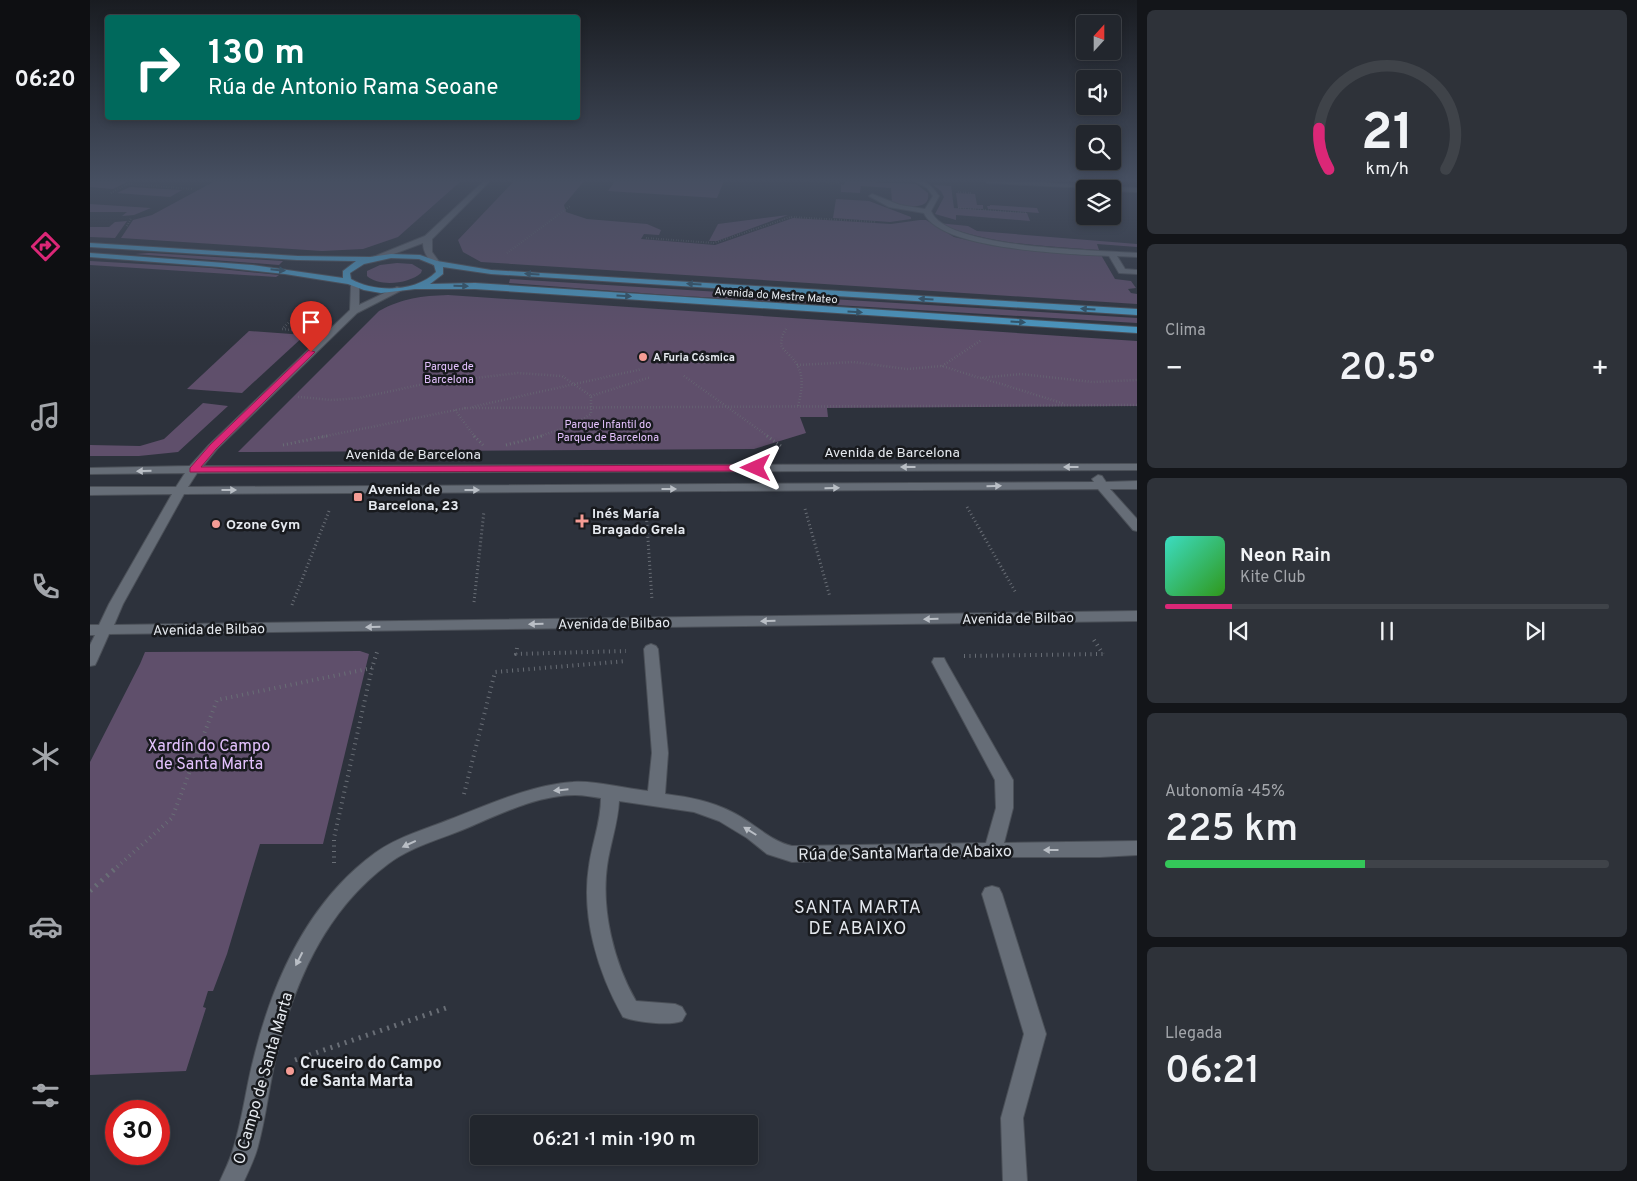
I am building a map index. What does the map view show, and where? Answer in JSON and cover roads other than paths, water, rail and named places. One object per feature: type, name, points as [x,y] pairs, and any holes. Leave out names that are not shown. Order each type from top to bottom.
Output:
[{"type":"main road","points":[[90,245],[298,258],[372,259]]},
{"type":"main road","points":[[90,255],[231,265],[305,274],[374,290],[400,289],[427,283],[438,276],[441,269],[436,263]]},
{"type":"main road","name":"Avenida do Mestre Mateo","points":[[372,259],[408,256],[427,259],[436,263],[491,272],[1137,312]]},
{"type":"main road","points":[[352,284],[345,276],[348,270],[355,265],[372,259]]},
{"type":"main road","name":"Avenida do Mestre Mateo","points":[[413,287],[475,286],[1137,330]]},
{"type":"street","points":[[959,236],[1014,246],[1137,255]]},
{"type":"street","points":[[372,259],[398,251],[428,238]]},
{"type":"street","points":[[428,238],[426,247],[436,263]]},
{"type":"street","points":[[1111,253],[1122,272],[1137,272]]},
{"type":"street","points":[[352,284],[354,311]]},
{"type":"street","points":[[90,661],[97,630],[116,604],[193,470],[213,447],[354,311],[400,289]]},
{"type":"street","name":"Avenida de Barcelona","points":[[90,471],[1137,466]]},
{"type":"street","points":[[1102,467],[1098,474],[1101,485],[1137,527]]},
{"type":"street","points":[[646,468],[648,489]]},
{"type":"street","points":[[90,491],[1137,485]]},
{"type":"street","name":"Avenida de Bilbao","points":[[97,630],[1137,616]]},
{"type":"street","points":[[652,654],[660,753],[656,798]]},
{"type":"street","points":[[939,662],[1004,780],[1005,814],[992,851]]},
{"type":"street","name":"O Campo de Santa Marta","points":[[232,1181],[246,1147],[265,1056],[294,970],[311,937],[332,905],[354,882],[377,862],[397,850],[456,824],[542,793],[575,788],[610,792]]},
{"type":"street","points":[[610,792],[609,817],[597,874],[604,943],[620,995],[630,1010],[675,1014]]},
{"type":"street","name":"Rúa de Santa Marta de Abaixo","points":[[610,792],[696,805],[725,816],[754,833],[773,849],[792,854],[935,850],[992,851],[1137,848]]},
{"type":"street","points":[[992,894],[1035,1034],[1012,1118],[1015,1181]]},
{"type":"place","name":"A Furia Cósmica","points":[[643,357]]},
{"type":"place","name":"Avenida de Barcelona, 23","points":[[358,497]]},
{"type":"place","name":"Inés María Bragado Grela","points":[[582,521]]},
{"type":"place","name":"Ozone Gym","points":[[216,524]]},
{"type":"place","name":"Cruceiro do Campo de Santa Marta","points":[[290,1071]]},
{"type":"district","name":"SANTA MARTA DE ABAIXO","points":[[858,918]]},
{"type":"park label","name":"Parque de Barcelona","points":[[449,372]]},
{"type":"park label","name":"Parque Infantil do Parque de Barcelona","points":[[608,430]]},
{"type":"park label","name":"Xardín do Campo de Santa Marta","points":[[209,754]]}]
